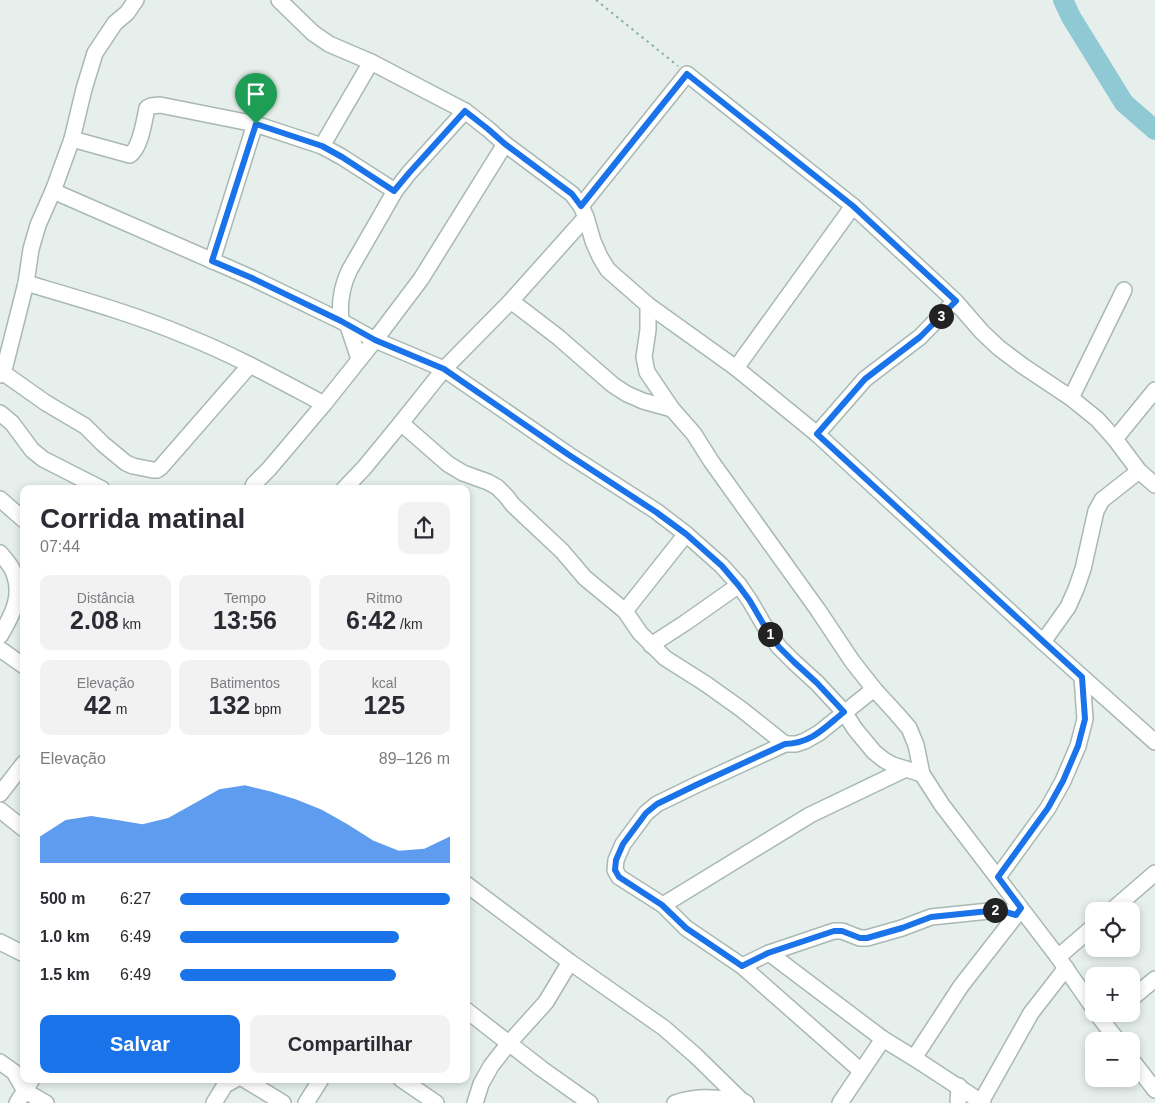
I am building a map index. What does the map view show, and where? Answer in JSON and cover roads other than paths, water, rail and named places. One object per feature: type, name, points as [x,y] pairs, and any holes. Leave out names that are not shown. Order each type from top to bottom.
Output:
[{"type":"street","points":[[136,0],[127,13],[114,23],[95,53],[72,139],[38,225],[31,250],[26,283],[2,369],[46,402],[85,426],[126,463],[158,470],[250,365]]},
{"type":"street","points":[[279,0],[313,33],[329,44],[371,62],[465,111],[505,144],[572,194],[584,212],[593,241],[608,270],[648,305],[736,368],[817,434],[1043,642],[1155,742]]},
{"type":"street","points":[[322,146],[371,62]]},
{"type":"street","points":[[348,485],[364,468],[444,369],[511,301],[584,212],[687,74],[853,206],[956,301],[982,332],[999,348],[1098,419],[1139,471],[1155,484]]},
{"type":"street","points":[[72,139],[130,155],[134,152],[139,142],[148,108],[160,105],[256,124],[322,146],[394,191]]},
{"type":"street","points":[[359,359],[339,308],[343,284],[394,191],[465,111]]},
{"type":"street","points":[[212,261],[256,124]]},
{"type":"street","points":[[254,485],[324,404],[421,279],[505,144]]},
{"type":"street","points":[[53,191],[252,278],[375,340],[444,369],[686,534],[722,566],[750,601],[779,647],[844,712],[874,752],[894,765],[922,774]]},
{"type":"street","points":[[736,368],[853,206]]},
{"type":"street","points":[[26,283],[122,312],[178,332],[250,365],[324,404]]},
{"type":"street","points":[[1071,398],[1124,290]]},
{"type":"street","points":[[511,301],[558,337],[613,385],[643,401],[672,409]]},
{"type":"street","points":[[817,434],[865,379],[920,337],[956,301]]},
{"type":"street","points":[[648,305],[648,330],[644,357],[647,372],[672,409],[694,434],[740,504],[818,610],[852,661],[909,728],[916,745],[922,774],[928,785],[998,877],[1019,911],[1062,962],[1085,996]]},
{"type":"street","points":[[648,330],[671,322]]},
{"type":"street","points":[[1115,439],[1155,390]]},
{"type":"street","points":[[0,413],[12,423],[32,450],[43,459],[94,485]]},
{"type":"street","points":[[401,423],[448,464],[463,473],[497,487],[513,505],[562,551],[585,578],[625,611],[640,633],[665,658],[740,708],[785,744]]},
{"type":"street","points":[[1043,642],[1068,607],[1076,590],[1083,569],[1096,511],[1102,500],[1139,471]]},
{"type":"street","points":[[0,499],[20,516]]},
{"type":"street","points":[[625,611],[686,534]]},
{"type":"street","points":[[0,553],[12,569],[17,598],[13,613],[0,636]]},
{"type":"street","points":[[651,645],[739,586]]},
{"type":"street","points":[[0,649],[20,663]]},
{"type":"street","points":[[998,877],[1048,808],[1063,781],[1078,746],[1085,719],[1082,677]]},
{"type":"street","points":[[861,1070],[742,966],[686,928],[662,905],[619,877],[615,870],[616,860],[623,844],[646,813],[657,804],[785,744],[796,744],[805,741],[874,688]]},
{"type":"street","points":[[0,794],[20,768]]},
{"type":"street","points":[[662,905],[810,815],[906,769]]},
{"type":"street","points":[[0,810],[20,826]]},
{"type":"street","points":[[1121,902],[1155,873]]},
{"type":"street","points":[[470,887],[570,962],[664,1028],[743,1101]]},
{"type":"street","points":[[742,966],[768,953],[834,931],[842,931],[860,938],[867,938],[931,917],[999,910],[1019,911]]},
{"type":"street","points":[[914,1058],[961,986],[1019,911]]},
{"type":"street","points":[[768,953],[883,1039],[982,1102],[1031,1013],[1062,962],[1085,936]]},
{"type":"street","points":[[0,942],[20,952]]},
{"type":"street","points":[[475,1103],[481,1084],[491,1066],[508,1043],[546,1002],[570,962]]},
{"type":"street","points":[[1140,992],[1155,979]]},
{"type":"street","points":[[470,1013],[550,1075],[590,1103]]},
{"type":"street","points":[[840,1103],[883,1039]]},
{"type":"street","points":[[0,1062],[14,1072],[20,1082]]},
{"type":"street","points":[[1140,1071],[1155,1090]]},
{"type":"street","points":[[214,1103],[225,1085],[229,1083]]},
{"type":"street","points":[[250,1083],[283,1103]]},
{"type":"street","points":[[306,1103],[318,1083]]},
{"type":"street","points":[[406,1083],[424,1100]]},
{"type":"street","points":[[958,1103],[959,1086]]},
{"type":"street","points":[[25,1091],[46,1103]]},
{"type":"street","points":[[675,1103],[687,1099],[705,1097],[743,1101]]},
{"type":"waterway","points":[[1063,0],[1071,17],[1124,103],[1155,130]]}]
